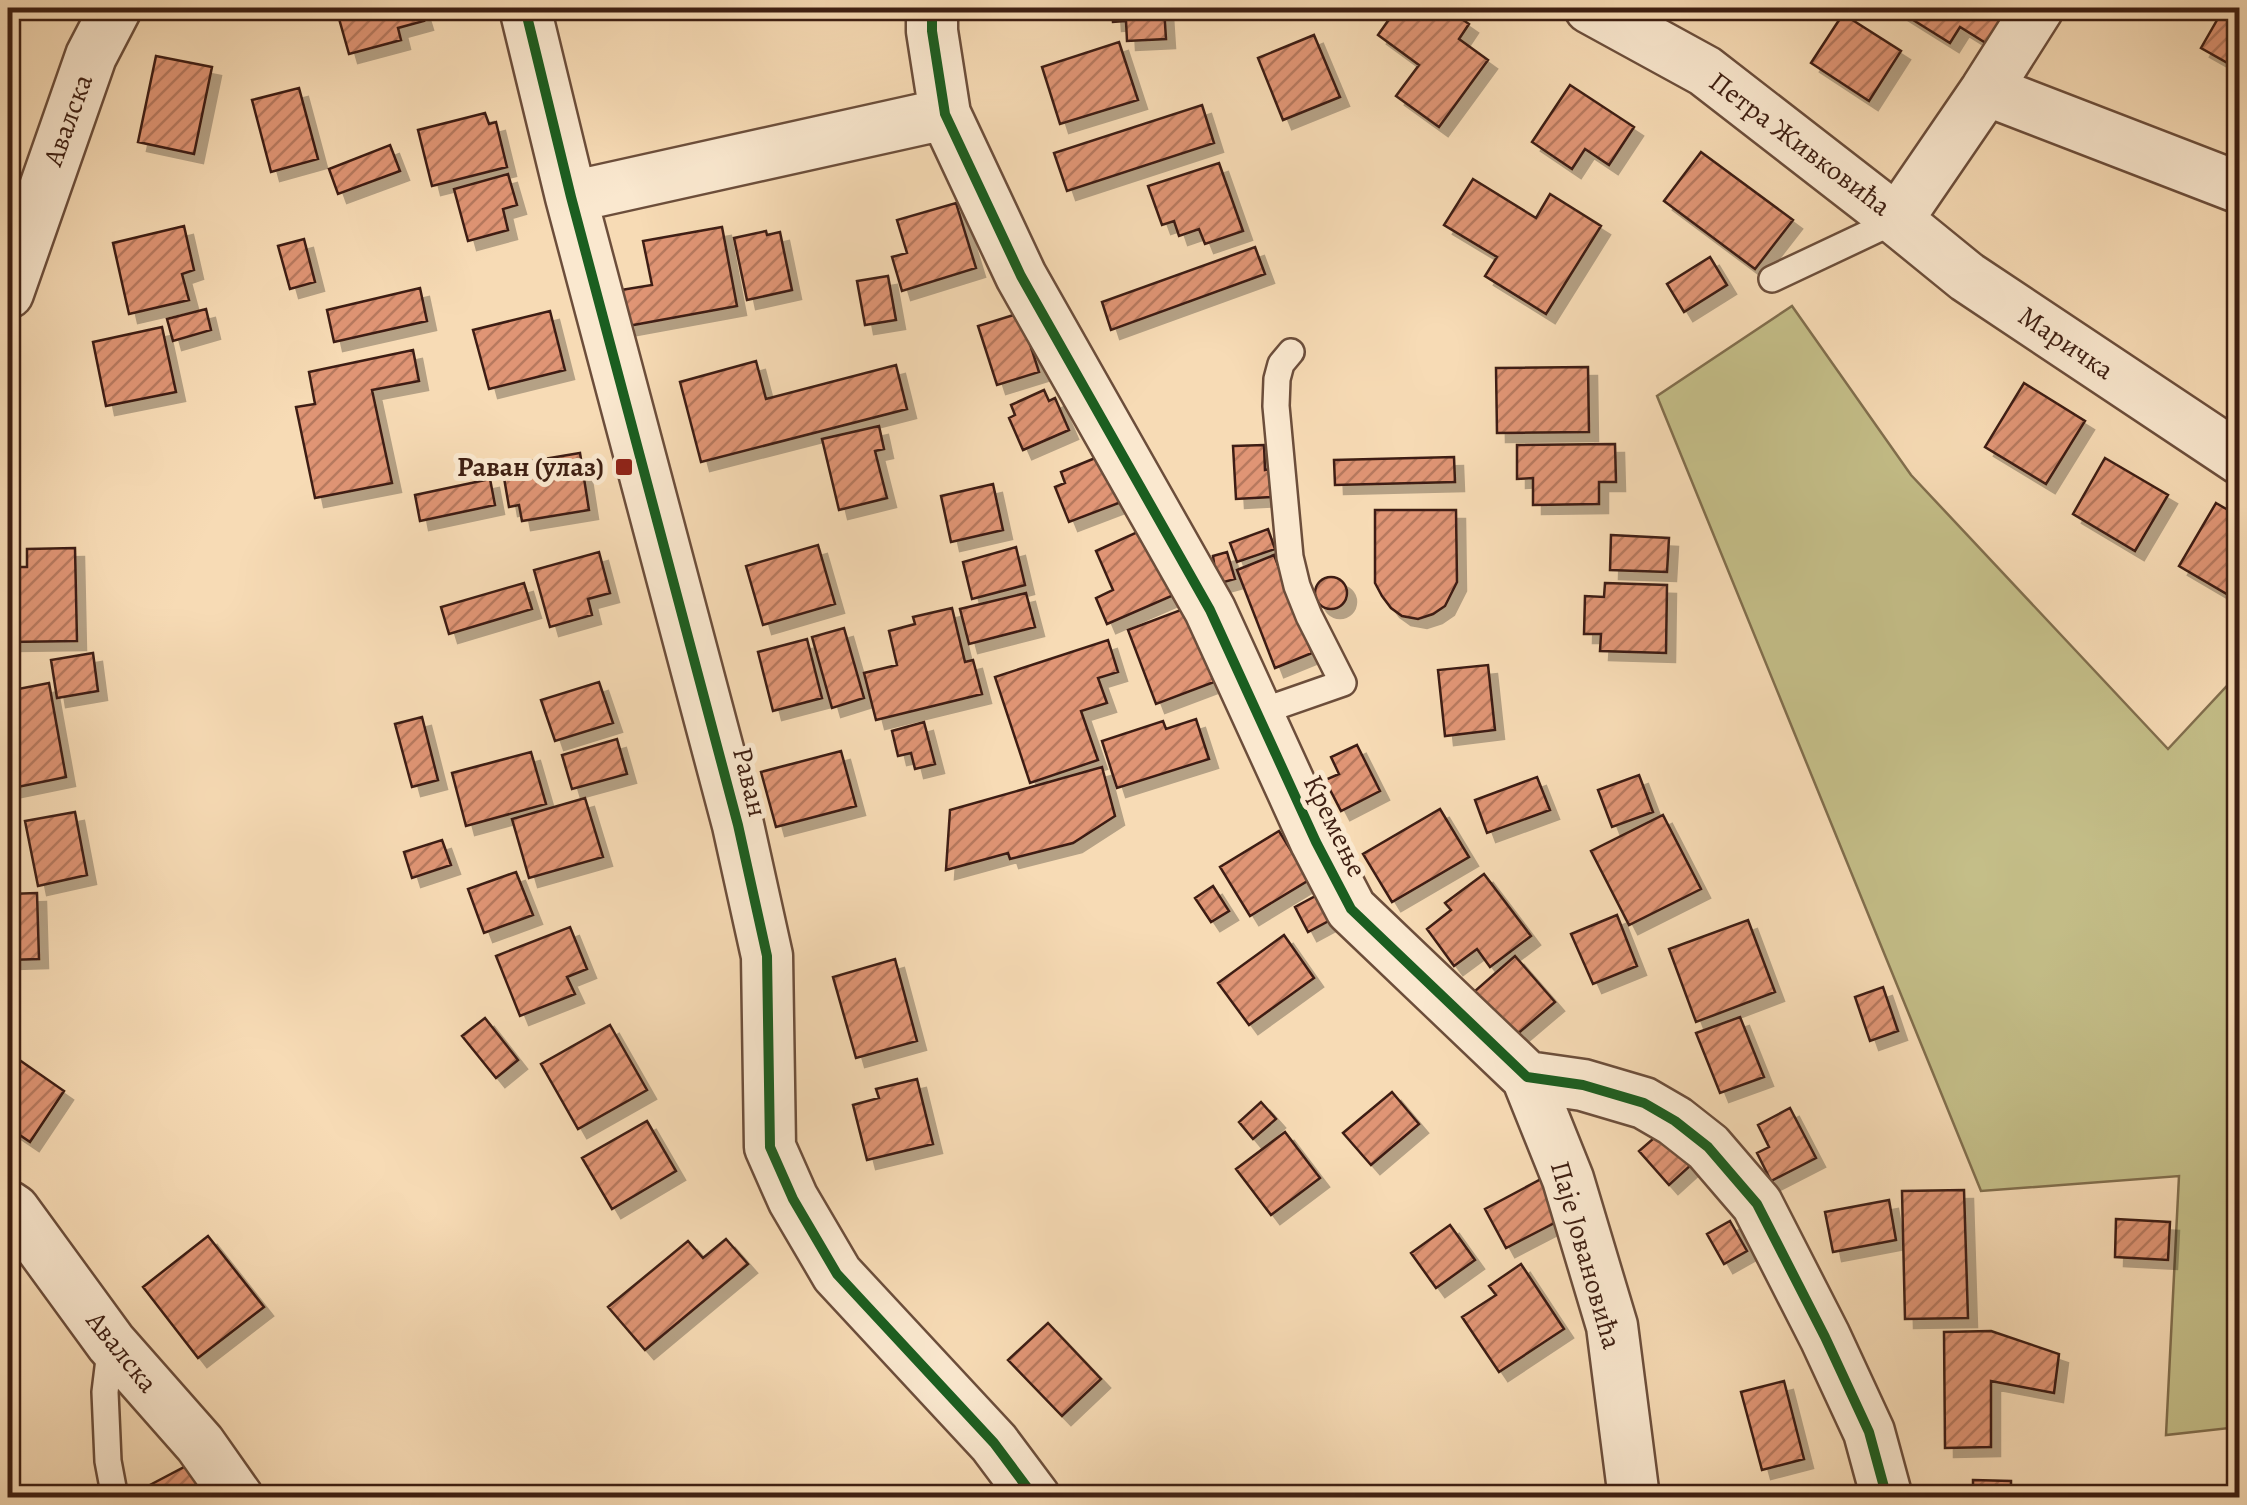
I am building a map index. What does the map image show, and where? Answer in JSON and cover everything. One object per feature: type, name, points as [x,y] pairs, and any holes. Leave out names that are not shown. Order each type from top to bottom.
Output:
[{"type":"street","name":"Авалска","points":[[8,293],[91,56],[116,8]]},
{"type":"street","name":"Раван","points":[[524,8],[738,825],[767,956],[770,1147],[792,1198],[836,1274],[994,1443],[1035,1498]]},
{"type":"street","name":"Кремење","points":[[932,8],[932,31],[946,114],[1021,276],[1210,610],[1316,842],[1351,909],[1527,1077]]},
{"type":"street","name":"Петра Живковића","points":[[1590,8],[1705,71],[1897,220],[2038,8]]},
{"type":"street","points":[[1986,90],[2240,188]]},
{"type":"street","points":[[571,197],[946,114]]},
{"type":"street","name":"Маричка","points":[[1897,220],[1967,277],[2240,459]]},
{"type":"street","points":[[1527,1077],[1583,1084],[1644,1103],[1708,1147],[1756,1204],[1825,1337],[1869,1432],[1887,1498]]},
{"type":"street","name":"Паје Јовановића","points":[[1527,1077],[1568,1179],[1612,1326],[1634,1498]]},
{"type":"street","name":"Авалска","points":[[8,1206],[111,1343],[200,1444],[238,1498]]},
{"type":"lane","points":[[1772,279],[1897,220]]},
{"type":"lane","points":[[1257,713],[1343,683],[1309,616],[1290,557],[1276,406],[1281,364],[1291,352]]},
{"type":"lane","points":[[111,1343],[105,1392],[108,1461],[115,1498]]},
{"type":"shaded area","points":[[1792,306],[1911,475],[2168,749],[2239,673],[2239,1427],[2166,1435],[2179,1176],[1981,1191],[1657,396]]},
{"type":"building","points":[[336,8],[420,8],[424,21],[398,28],[401,40],[349,54]]},
{"type":"building","points":[[1112,8],[1164,8],[1166,39],[1127,41],[1126,21],[1113,22]]},
{"type":"building","points":[[1397,8],[1446,8],[1469,24],[1459,39],[1488,60],[1439,127],[1396,96],[1419,65],[1378,35]]},
{"type":"building","points":[[1894,8],[2023,8],[1997,50],[1960,27],[1950,43]]},
{"type":"building","points":[[2224,8],[2240,8],[2240,70],[2201,48]]},
{"type":"building","points":[[1843,14],[1901,51],[1869,101],[1811,63]]},
{"type":"building","points":[[1314,35],[1340,97],[1283,120],[1258,58]]},
{"type":"building","points":[[1119,42],[1138,100],[1060,124],[1042,67]]},
{"type":"building","points":[[156,56],[212,67],[194,154],[138,142]]},
{"type":"building","points":[[1570,85],[1634,127],[1609,165],[1585,149],[1572,169],[1532,142]]},
{"type":"building","points":[[299,88],[318,159],[271,172],[252,100]]},
{"type":"building","points":[[1202,105],[1214,143],[1067,191],[1054,153]]},
{"type":"building","points":[[485,113],[489,124],[496,122],[507,167],[432,186],[418,130]]},
{"type":"building","points":[[390,145],[400,171],[338,194],[329,169]]},
{"type":"building","points":[[1701,152],[1793,220],[1755,269],[1664,201]]},
{"type":"building","points":[[1219,163],[1243,231],[1205,244],[1199,229],[1179,236],[1174,221],[1162,225],[1148,186]]},
{"type":"building","points":[[508,174],[517,205],[503,209],[508,230],[468,241],[454,189]]},
{"type":"building","points":[[1473,179],[1536,218],[1550,194],[1601,226],[1546,314],[1485,276],[1497,257],[1444,225]]},
{"type":"building","points":[[956,203],[976,268],[902,291],[892,257],[907,253],[897,220]]},
{"type":"building","points":[[184,226],[194,270],[182,274],[189,300],[129,314],[113,243]]},
{"type":"building","points":[[722,227],[737,306],[628,326],[621,290],[652,285],[643,241]]},
{"type":"building","points":[[766,231],[767,235],[780,232],[792,290],[747,300],[734,238]]},
{"type":"building","points":[[304,239],[315,282],[290,289],[278,246]]},
{"type":"building","points":[[1255,247],[1265,274],[1111,330],[1102,302]]},
{"type":"building","points":[[1710,257],[1727,285],[1684,312],[1667,284]]},
{"type":"building","points":[[888,276],[896,320],[865,325],[857,281]]},
{"type":"building","points":[[420,288],[427,321],[334,342],[327,310]]},
{"type":"building","points":[[206,309],[211,330],[173,341],[167,319]]},
{"type":"building","points":[[550,311],[565,370],[489,389],[473,330]]},
{"type":"building","points":[[1020,313],[1039,372],[997,385],[978,326]]},
{"type":"building","points":[[162,327],[176,392],[106,406],[93,342]]},
{"type":"building","points":[[413,350],[419,381],[372,390],[392,483],[315,498],[296,407],[315,404],[309,372]]},
{"type":"building","points":[[756,361],[766,399],[896,365],[907,409],[701,462],[680,382]]},
{"type":"building","points":[[1588,367],[1589,432],[1497,433],[1496,368]]},
{"type":"building","points":[[2024,383],[2085,421],[2046,484],[1985,447]]},
{"type":"building","points":[[1044,390],[1049,401],[1055,398],[1069,430],[1023,450],[1009,418],[1015,415],[1011,405]]},
{"type":"building","points":[[879,426],[884,449],[875,451],[887,498],[839,510],[822,439]]},
{"type":"building","points":[[1615,444],[1616,482],[1599,482],[1599,504],[1533,505],[1533,478],[1517,479],[1517,445]]},
{"type":"building","points":[[1264,445],[1271,497],[1236,499],[1233,446]]},
{"type":"building","points":[[1110,452],[1129,499],[1069,522],[1055,487],[1065,483],[1061,472]]},
{"type":"building","points":[[580,453],[589,510],[522,521],[519,505],[509,507],[502,466]]},
{"type":"building","points":[[1454,457],[1455,482],[1335,485],[1334,460]]},
{"type":"building","points":[[2105,458],[2168,495],[2135,551],[2073,514]]},
{"type":"building","points":[[490,479],[495,505],[420,521],[415,495]]},
{"type":"building","points":[[993,484],[1003,530],[951,542],[941,496]]},
{"type":"building","points":[[2216,503],[2240,517],[2237,600],[2179,566]]},
{"type":"building","points":[[1375,510],[1456,510],[1457,582],[1445,606],[1433,614],[1418,619],[1402,616],[1382,596],[1375,583]]},
{"type":"building","points":[[1144,529],[1183,591],[1107,624],[1096,598],[1113,590],[1096,551]]},
{"type":"building","points":[[1268,529],[1275,549],[1237,562],[1230,543]]},
{"type":"building","points":[[1611,535],[1669,538],[1667,572],[1610,570]]},
{"type":"building","points":[[818,545],[835,604],[763,625],[746,566]]},
{"type":"building","points":[[1016,547],[1025,585],[972,599],[963,562]]},
{"type":"building","points":[[75,548],[77,641],[8,642],[9,567],[27,567],[27,549]]},
{"type":"building","points":[[599,552],[610,593],[588,599],[592,615],[550,627],[534,570]]},
{"type":"building","points":[[1227,552],[1235,579],[1213,585],[1207,565],[1214,563],[1213,556]]},
{"type":"building","points":[[1274,555],[1312,653],[1275,668],[1237,570]]},
{"type":"building","points":[[1331,577],[1342,582],[1347,593],[1342,604],[1331,609],[1320,604],[1315,593],[1320,582]]},
{"type":"building","points":[[524,583],[532,609],[449,634],[441,607]]},
{"type":"building","points":[[1605,583],[1667,585],[1666,653],[1600,651],[1601,634],[1584,634],[1585,596],[1604,597]]},
{"type":"building","points":[[1026,593],[1035,627],[969,644],[960,609]]},
{"type":"building","points":[[952,608],[965,662],[973,660],[982,694],[876,720],[864,673],[897,665],[889,631],[915,624],[913,617]]},
{"type":"building","points":[[1186,608],[1214,682],[1156,704],[1128,630]]},
{"type":"building","points":[[844,628],[864,698],[832,708],[812,637]]},
{"type":"building","points":[[807,639],[822,698],[773,711],[758,652]]},
{"type":"building","points":[[1108,640],[1118,672],[1098,678],[1107,703],[1081,711],[1098,760],[1030,783],[995,677]]},
{"type":"building","points":[[93,653],[98,691],[57,698],[51,660]]},
{"type":"building","points":[[1488,665],[1495,730],[1445,736],[1438,670]]},
{"type":"building","points":[[599,682],[613,723],[555,741],[541,700]]},
{"type":"building","points":[[49,683],[66,777],[8,789],[8,691]]},
{"type":"building","points":[[422,717],[438,780],[412,787],[395,724]]},
{"type":"building","points":[[1196,719],[1209,759],[1117,788],[1102,741],[1163,721],[1166,729]]},
{"type":"building","points":[[924,722],[935,764],[915,769],[911,753],[898,756],[892,731]]},
{"type":"building","points":[[617,739],[627,774],[572,789],[562,755]]},
{"type":"building","points":[[1357,745],[1380,791],[1341,811],[1325,780],[1339,774],[1331,757]]},
{"type":"building","points":[[841,751],[856,806],[776,827],[761,772]]},
{"type":"building","points":[[531,752],[546,804],[466,826],[452,773]]},
{"type":"building","points":[[1102,767],[1115,816],[1073,843],[1010,859],[1008,853],[946,870],[950,810]]},
{"type":"building","points":[[1639,775],[1653,812],[1612,827],[1598,790]]},
{"type":"building","points":[[1537,777],[1550,810],[1487,833],[1475,800]]},
{"type":"building","points":[[585,798],[603,857],[529,878],[512,819]]},
{"type":"building","points":[[1440,809],[1469,857],[1392,902],[1363,854]]},
{"type":"building","points":[[75,812],[87,875],[38,886],[25,821]]},
{"type":"building","points":[[1663,815],[1701,889],[1629,925],[1591,851]]},
{"type":"building","points":[[1279,831],[1309,880],[1250,916],[1220,867]]},
{"type":"building","points":[[442,840],[451,865],[412,878],[404,852]]},
{"type":"building","points":[[516,872],[533,915],[484,933],[468,889]]},
{"type":"building","points":[[1484,874],[1531,936],[1490,967],[1477,949],[1454,966],[1427,929],[1451,910],[1445,903]]},
{"type":"building","points":[[1213,886],[1229,911],[1211,922],[1195,898]]},
{"type":"building","points":[[1323,892],[1336,917],[1308,932],[1295,907]]},
{"type":"building","points":[[37,893],[39,959],[8,960],[8,894]]},
{"type":"building","points":[[1617,915],[1637,966],[1593,984],[1571,934]]},
{"type":"building","points":[[1748,920],[1775,992],[1696,1022],[1669,949]]},
{"type":"building","points":[[570,927],[587,969],[567,977],[575,994],[520,1016],[496,956]]},
{"type":"building","points":[[1284,935],[1314,978],[1249,1025],[1218,983]]},
{"type":"building","points":[[1515,956],[1555,1002],[1515,1036],[1475,991]]},
{"type":"building","points":[[895,959],[917,1041],[856,1058],[833,977]]},
{"type":"building","points":[[1883,987],[1898,1031],[1870,1041],[1855,997]]},
{"type":"building","points":[[1740,1017],[1764,1077],[1720,1093],[1696,1033]]},
{"type":"building","points":[[485,1018],[518,1060],[496,1078],[462,1036]]},
{"type":"building","points":[[610,1025],[647,1090],[578,1129],[541,1064]]},
{"type":"building","points":[[18,1059],[64,1091],[30,1142],[8,1127],[8,1074]]},
{"type":"building","points":[[917,1079],[933,1144],[867,1160],[853,1105],[879,1098],[876,1089]]},
{"type":"building","points":[[1392,1092],[1419,1124],[1371,1165],[1343,1133]]},
{"type":"building","points":[[1261,1102],[1276,1119],[1253,1139],[1239,1122]]},
{"type":"building","points":[[1790,1108],[1816,1158],[1771,1181],[1757,1153],[1769,1147],[1758,1125]]},
{"type":"building","points":[[647,1121],[676,1171],[612,1209],[582,1158]]},
{"type":"building","points":[[1285,1132],[1320,1178],[1271,1215],[1236,1169]]},
{"type":"building","points":[[1661,1132],[1691,1165],[1669,1185],[1639,1151]]},
{"type":"building","points":[[1543,1178],[1564,1218],[1506,1248],[1485,1209]]},
{"type":"building","points":[[1964,1190],[1968,1318],[1905,1319],[1902,1191]]},
{"type":"building","points":[[1889,1200],[1896,1240],[1833,1252],[1825,1212]]},
{"type":"building","points":[[2116,1219],[2170,1222],[2168,1260],[2115,1257]]},
{"type":"building","points":[[1730,1221],[1747,1251],[1724,1264],[1707,1234]]},
{"type":"building","points":[[1450,1225],[1475,1260],[1436,1288],[1411,1253]]},
{"type":"building","points":[[208,1236],[264,1307],[198,1358],[143,1287]]},
{"type":"building","points":[[726,1239],[748,1264],[645,1350],[608,1307],[688,1241],[703,1258]]},
{"type":"building","points":[[1521,1264],[1564,1329],[1499,1372],[1462,1317],[1496,1295],[1489,1286]]},
{"type":"building","points":[[1048,1323],[1101,1379],[1062,1416],[1008,1360]]},
{"type":"building","points":[[1991,1331],[2059,1354],[2054,1393],[1991,1381],[1991,1447],[1945,1448],[1944,1332]]},
{"type":"building","points":[[1784,1381],[1804,1459],[1762,1470],[1741,1392]]},
{"type":"building","points":[[188,1465],[205,1498],[154,1498],[148,1486]]},
{"type":"building","points":[[1973,1480],[2011,1481],[2011,1498],[1973,1498]]},
{"type":"cycle path","points":[[525,8],[571,197],[738,825],[767,956],[770,1147],[793,1199],[837,1274],[994,1443],[1035,1498]]},
{"type":"cycle path","points":[[932,8],[945,114],[1021,276],[1210,610],[1316,842],[1351,909],[1527,1077],[1583,1085],[1644,1103],[1708,1147],[1757,1204],[1825,1337],[1869,1432],[1887,1498]]},
{"type":"place","name":"Раван (улаз)","points":[[624,467]]}]
